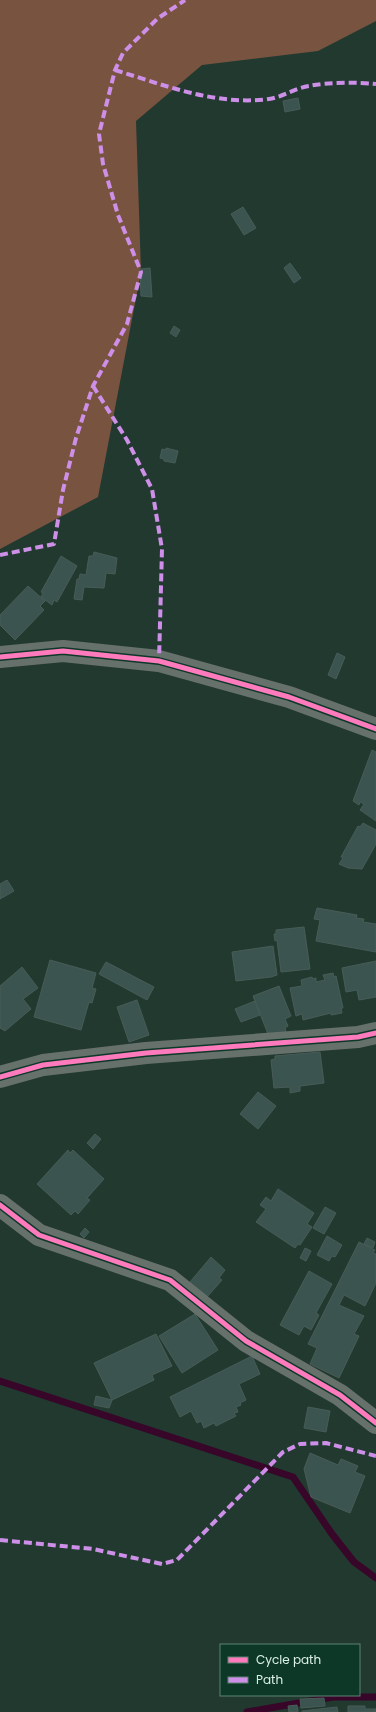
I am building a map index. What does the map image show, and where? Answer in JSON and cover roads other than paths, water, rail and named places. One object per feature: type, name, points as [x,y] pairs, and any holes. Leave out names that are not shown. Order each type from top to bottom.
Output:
[{"type":"street","points":[[0,657],[63,651],[158,661],[289,697],[376,729]]},
{"type":"street","points":[[0,1077],[43,1065],[138,1054],[358,1037],[376,1032]]},
{"type":"street","points":[[0,1205],[39,1235],[170,1280],[246,1341],[340,1395],[376,1423]]},
{"type":"waterway","points":[[0,1381],[293,1477],[332,1534],[354,1562],[376,1578]]},
{"type":"waterway","points":[[247,1712],[333,1697],[376,1697]]}]
